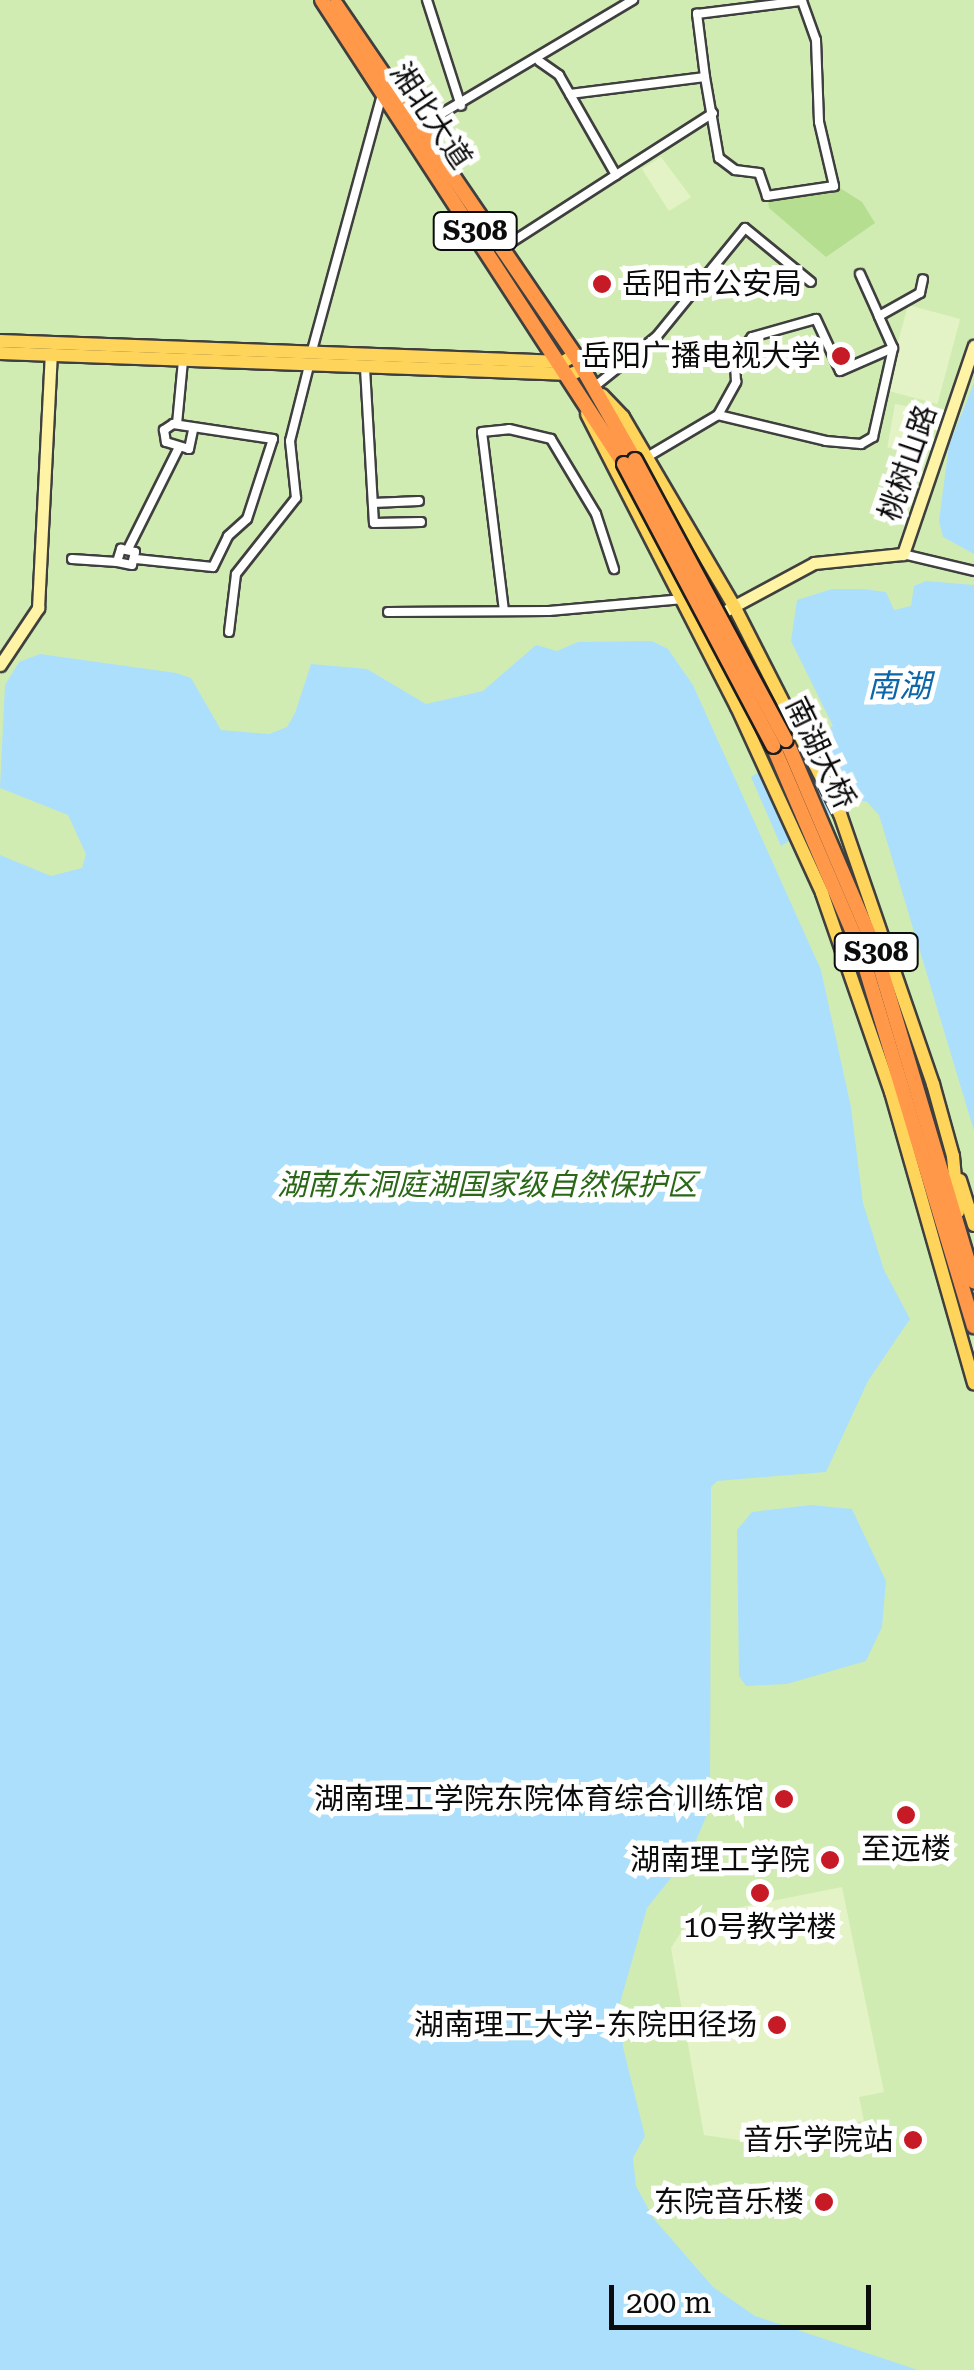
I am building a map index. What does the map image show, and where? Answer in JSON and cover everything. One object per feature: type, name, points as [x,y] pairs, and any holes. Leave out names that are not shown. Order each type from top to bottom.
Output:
[{"type":"highway","name":"湘北大道","points":[[322,0],[382,94],[573,365],[594,386],[635,460]]},
{"type":"highway","name":"湘北大道","points":[[333,0],[501,249],[635,460]]},
{"type":"highway","name":"南湖大桥","points":[[635,460],[822,820],[874,946],[911,1088]]},
{"type":"highway","name":"S308","points":[[911,1088],[934,1217],[974,1326]]},
{"type":"highway","name":"S308","points":[[928,1171],[969,1228],[974,1281]]},
{"type":"main road","points":[[0,341],[310,360],[365,368],[573,365]]},
{"type":"main road","points":[[0,353],[183,361],[573,365]]},
{"type":"main road","points":[[573,365],[593,430],[737,707],[911,1088],[953,1156],[969,1228]]},
{"type":"main road","points":[[635,460],[734,606],[780,688],[840,814],[911,1088]]},
{"type":"main road","points":[[683,600],[708,602],[718,579]]},
{"type":"main road","points":[[953,1156],[956,1197],[969,1228]]},
{"type":"main road","points":[[928,1171],[956,1197]]},
{"type":"main road","points":[[928,1171],[928,1193],[974,1384]]},
{"type":"street","points":[[427,0],[460,106]]},
{"type":"street","points":[[419,127],[539,60],[627,1]]},
{"type":"street","points":[[802,1],[816,40],[819,122],[834,186],[767,196],[759,173],[735,170],[719,158],[705,77],[697,14],[802,1]]},
{"type":"street","points":[[539,60],[570,94],[616,176]]},
{"type":"street","points":[[570,94],[705,77]]},
{"type":"street","points":[[229,632],[236,574],[296,498],[290,441],[382,94]]},
{"type":"street","points":[[501,249],[713,112]]},
{"type":"street","points":[[594,386],[656,336],[745,228],[811,282]]},
{"type":"street","points":[[718,415],[779,434],[861,444],[873,438],[892,348],[860,274]]},
{"type":"street","points":[[879,316],[920,293],[923,279]]},
{"type":"street","points":[[635,460],[718,415],[736,382],[734,360],[752,337],[816,319],[840,371],[892,348]]},
{"type":"street","name":"桃树山路","points":[[696,626],[814,563],[903,554],[974,346]]},
{"type":"street","points":[[0,666],[38,608],[51,355]]},
{"type":"street","points":[[177,424],[183,361]]},
{"type":"street","points":[[365,368],[374,523],[421,522]]},
{"type":"street","points":[[72,559],[213,566],[228,536],[248,519],[272,439],[193,430],[177,424],[164,430],[170,448],[190,449],[193,430]]},
{"type":"street","points":[[504,611],[482,432],[551,438],[596,514],[614,569]]},
{"type":"street","points":[[117,562],[115,553],[128,549],[178,449]]},
{"type":"street","points":[[372,503],[419,501]]},
{"type":"street","points":[[128,549],[136,560]]},
{"type":"street","points":[[903,554],[940,567],[974,571]]},
{"type":"street","points":[[388,612],[504,611],[683,600]]},
{"type":"green space","name":"湖南东洞庭湖国家级自然保护区","points":[[0,0],[974,0],[974,2370],[0,2370]]},
{"type":"green space","points":[[661,157],[691,197],[669,211],[642,169]]},
{"type":"green space","points":[[840,188],[862,202],[875,223],[826,257],[769,208],[768,200]]},
{"type":"green space","points":[[908,305],[960,319],[937,404],[885,390]]},
{"type":"green space","points":[[895,404],[934,411],[927,454],[887,447]]},
{"type":"green space","name":"湖南理工大学-东院田径场","points":[[842,1887],[884,2092],[859,2097],[864,2121],[745,2141],[704,2135],[671,1948],[691,1917]]},
{"type":"water","points":[[974,383],[974,554],[943,537],[939,521],[949,445]]},
{"type":"water","name":"南湖","points":[[926,581],[974,585],[974,1131],[879,815],[866,801],[850,802],[781,846],[751,777],[833,726],[791,641],[797,600],[832,589],[863,589],[886,592],[894,610],[911,606],[914,586]]},
{"type":"water","points":[[652,641],[668,649],[693,685],[821,970],[851,1107],[863,1203],[884,1270],[910,1319],[868,1381],[826,1472],[717,1481],[711,1487],[710,1808],[690,1854],[647,1908],[620,2003],[623,2047],[645,2136],[633,2158],[636,2186],[654,2219],[713,2287],[755,2316],[918,2370],[0,2370],[0,855],[51,876],[82,868],[86,854],[68,815],[0,788],[5,685],[19,662],[40,654],[176,673],[191,678],[221,730],[269,734],[287,727],[311,664],[367,669],[426,704],[483,691],[536,645],[557,651],[578,642]]},
{"type":"water","points":[[811,1505],[852,1509],[886,1581],[882,1627],[866,1661],[787,1684],[746,1686],[739,1676],[737,1530],[752,1512]]},
{"type":"place","name":"岳阳市公安局","points":[[602,284]]},
{"type":"place","name":"岳阳广播电视大学","points":[[841,356]]},
{"type":"place","name":"湖南理工学院东院体育综合训练馆","points":[[784,1799]]},
{"type":"place","name":"至远楼","points":[[906,1815]]},
{"type":"place","name":"湖南理工学院","points":[[830,1860]]},
{"type":"place","name":"10号教学楼","points":[[760,1893]]},
{"type":"place","name":"湖南理工大学-东院田径场","points":[[777,2025]]},
{"type":"place","name":"音乐学院站","points":[[913,2140]]},
{"type":"place","name":"东院音乐楼","points":[[824,2202]]}]
